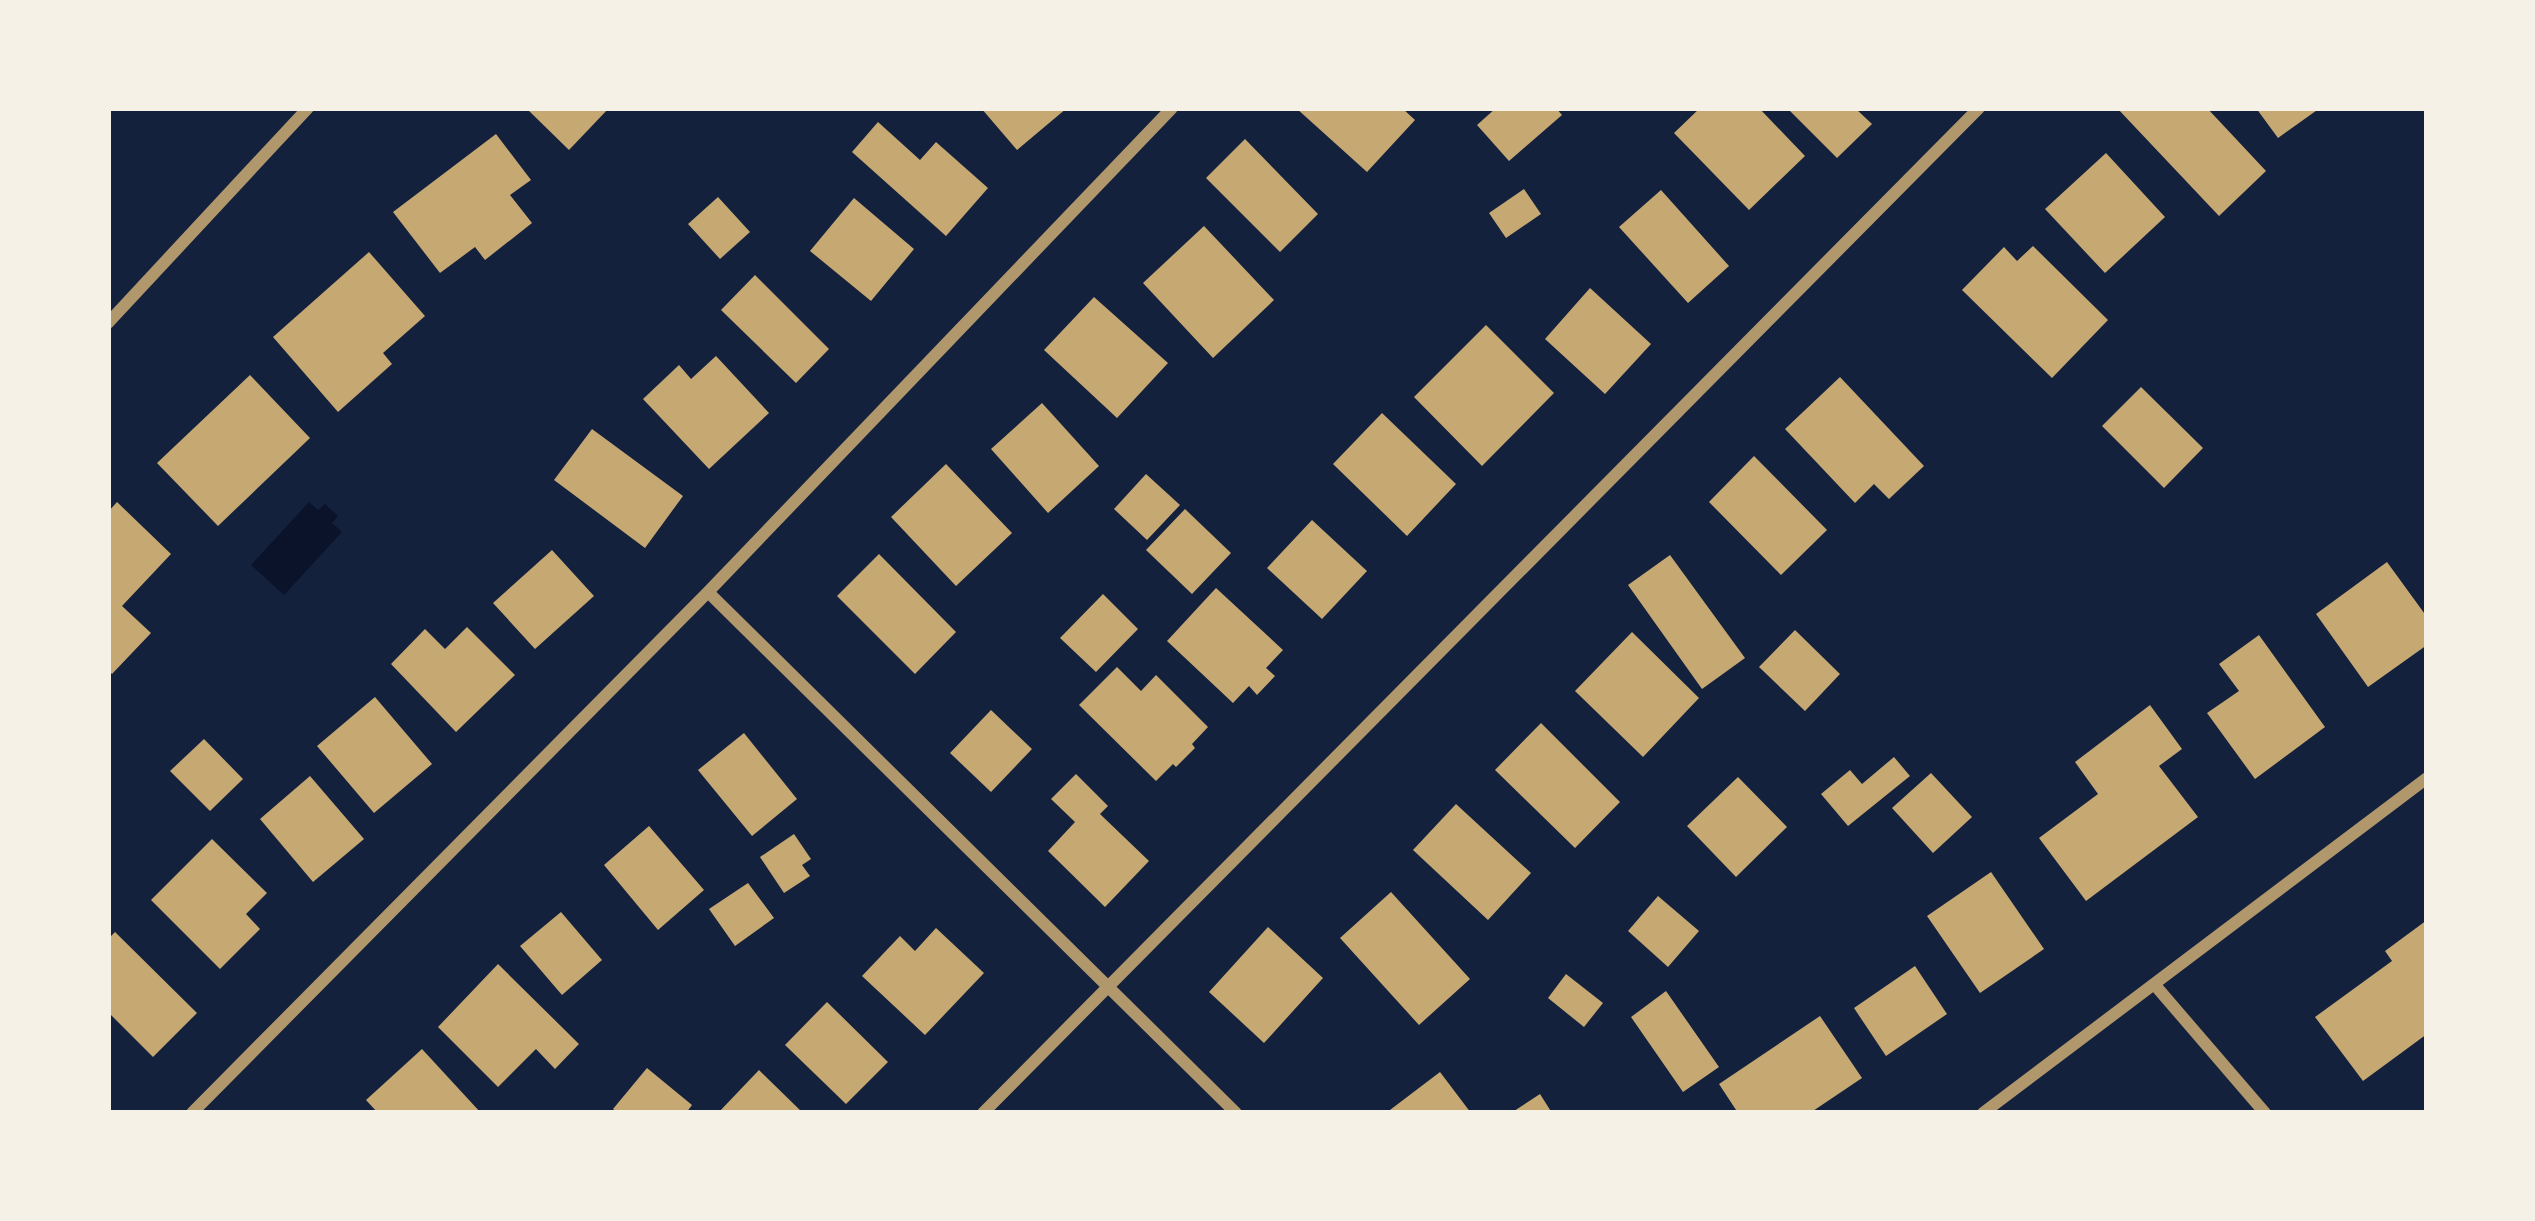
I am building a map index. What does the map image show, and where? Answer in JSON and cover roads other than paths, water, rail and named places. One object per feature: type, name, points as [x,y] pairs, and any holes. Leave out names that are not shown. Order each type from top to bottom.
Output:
[{"type":"street","points":[[108,323],[308,108]]},
{"type":"street","points":[[192,1113],[708,592],[1172,108]]},
{"type":"street","points":[[983,1113],[1979,108]]},
{"type":"street","points":[[708,592],[1236,1113]]},
{"type":"street","points":[[1983,1113],[2427,778]]},
{"type":"street","points":[[2154,984],[2265,1113]]},
{"type":"water","points":[[309,502],[318,510],[325,504],[338,516],[332,523],[342,532],[284,595],[251,565]]}]
